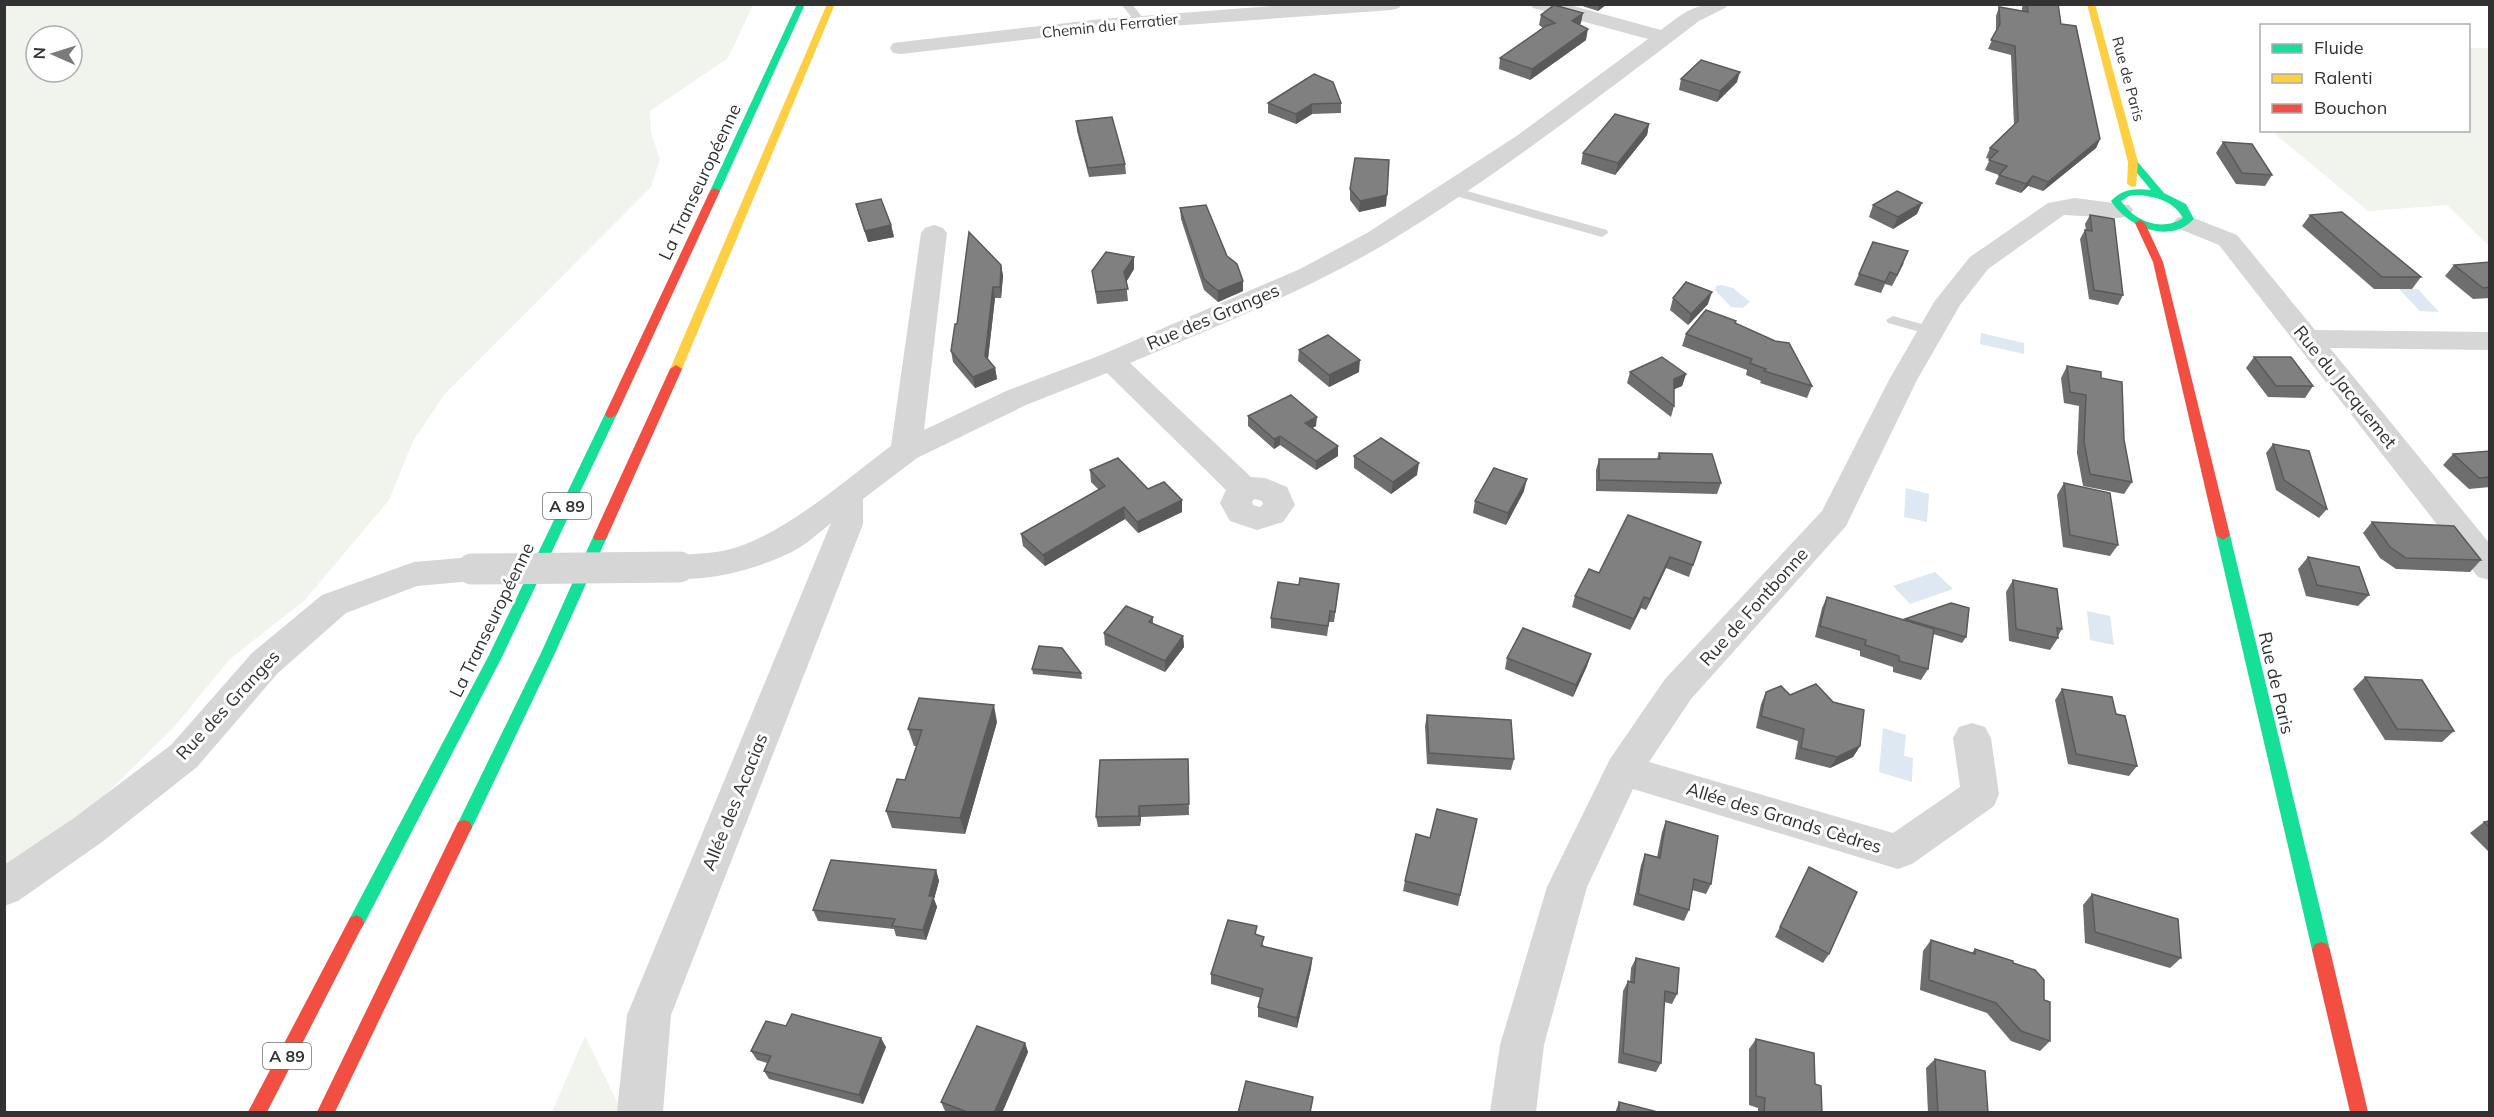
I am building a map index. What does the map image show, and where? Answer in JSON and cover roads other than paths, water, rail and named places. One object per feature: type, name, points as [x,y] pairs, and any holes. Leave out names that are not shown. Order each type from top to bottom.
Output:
[{"type":"main road","name":"La Transeuropéenne","points":[[257,1113],[495,657],[656,321],[801,4]]},
{"type":"main road","name":"A 89","points":[[326,1113],[553,642],[705,307],[831,4]]},
{"type":"main road","name":"Rue de Paris","points":[[2091,4],[2133,162],[2130,208],[2158,262],[2359,1113]]},
{"type":"main road","name":"Rue de Paris","points":[[2133,162],[2160,195]]},
{"type":"main road","points":[[2130,208],[2160,195],[2182,206],[2187,213],[2172,234],[2158,262]]},
{"type":"main road","points":[[2130,208],[2172,234]]},
{"type":"street","name":"Chemin du Ferratier","points":[[901,48],[1273,9],[1392,4]]},
{"type":"street","points":[[1540,4],[1665,37]]},
{"type":"street","name":"Rue des Granges","points":[[4,888],[88,830],[183,756],[265,663],[334,603],[414,574],[472,569],[679,567],[730,562],[785,541],[906,451],[1016,398],[1111,361],[1309,275],[1376,238],[1526,140],[1692,17],[1718,4]]},
{"type":"street","name":"Rue de Fontbonne","points":[[1514,1113],[1522,1045],[1567,887],[1623,770],[1678,689],[1835,518],[1931,331],[1948,302],[1979,263],[2057,208],[2076,206],[2130,208]]},
{"type":"street","points":[[906,451],[934,232]]},
{"type":"street","name":"Rue du Jacquemet","points":[[2172,234],[2228,240],[2490,568]]},
{"type":"street","points":[[2307,339],[2490,341]]},
{"type":"street","points":[[1111,361],[1245,490]]},
{"type":"street","name":"Allée des Acacias","points":[[640,1113],[649,1015],[847,524],[847,496]]},
{"type":"street","name":"Allée des Grands Cèdres","points":[[1623,770],[1898,852],[1980,794],[1972,738]]},
{"type":"lane","points":[[1126,4],[1141,22]]},
{"type":"lane","points":[[1449,190],[1602,233]]},
{"type":"lane","points":[[1893,320],[1931,331]]}]
